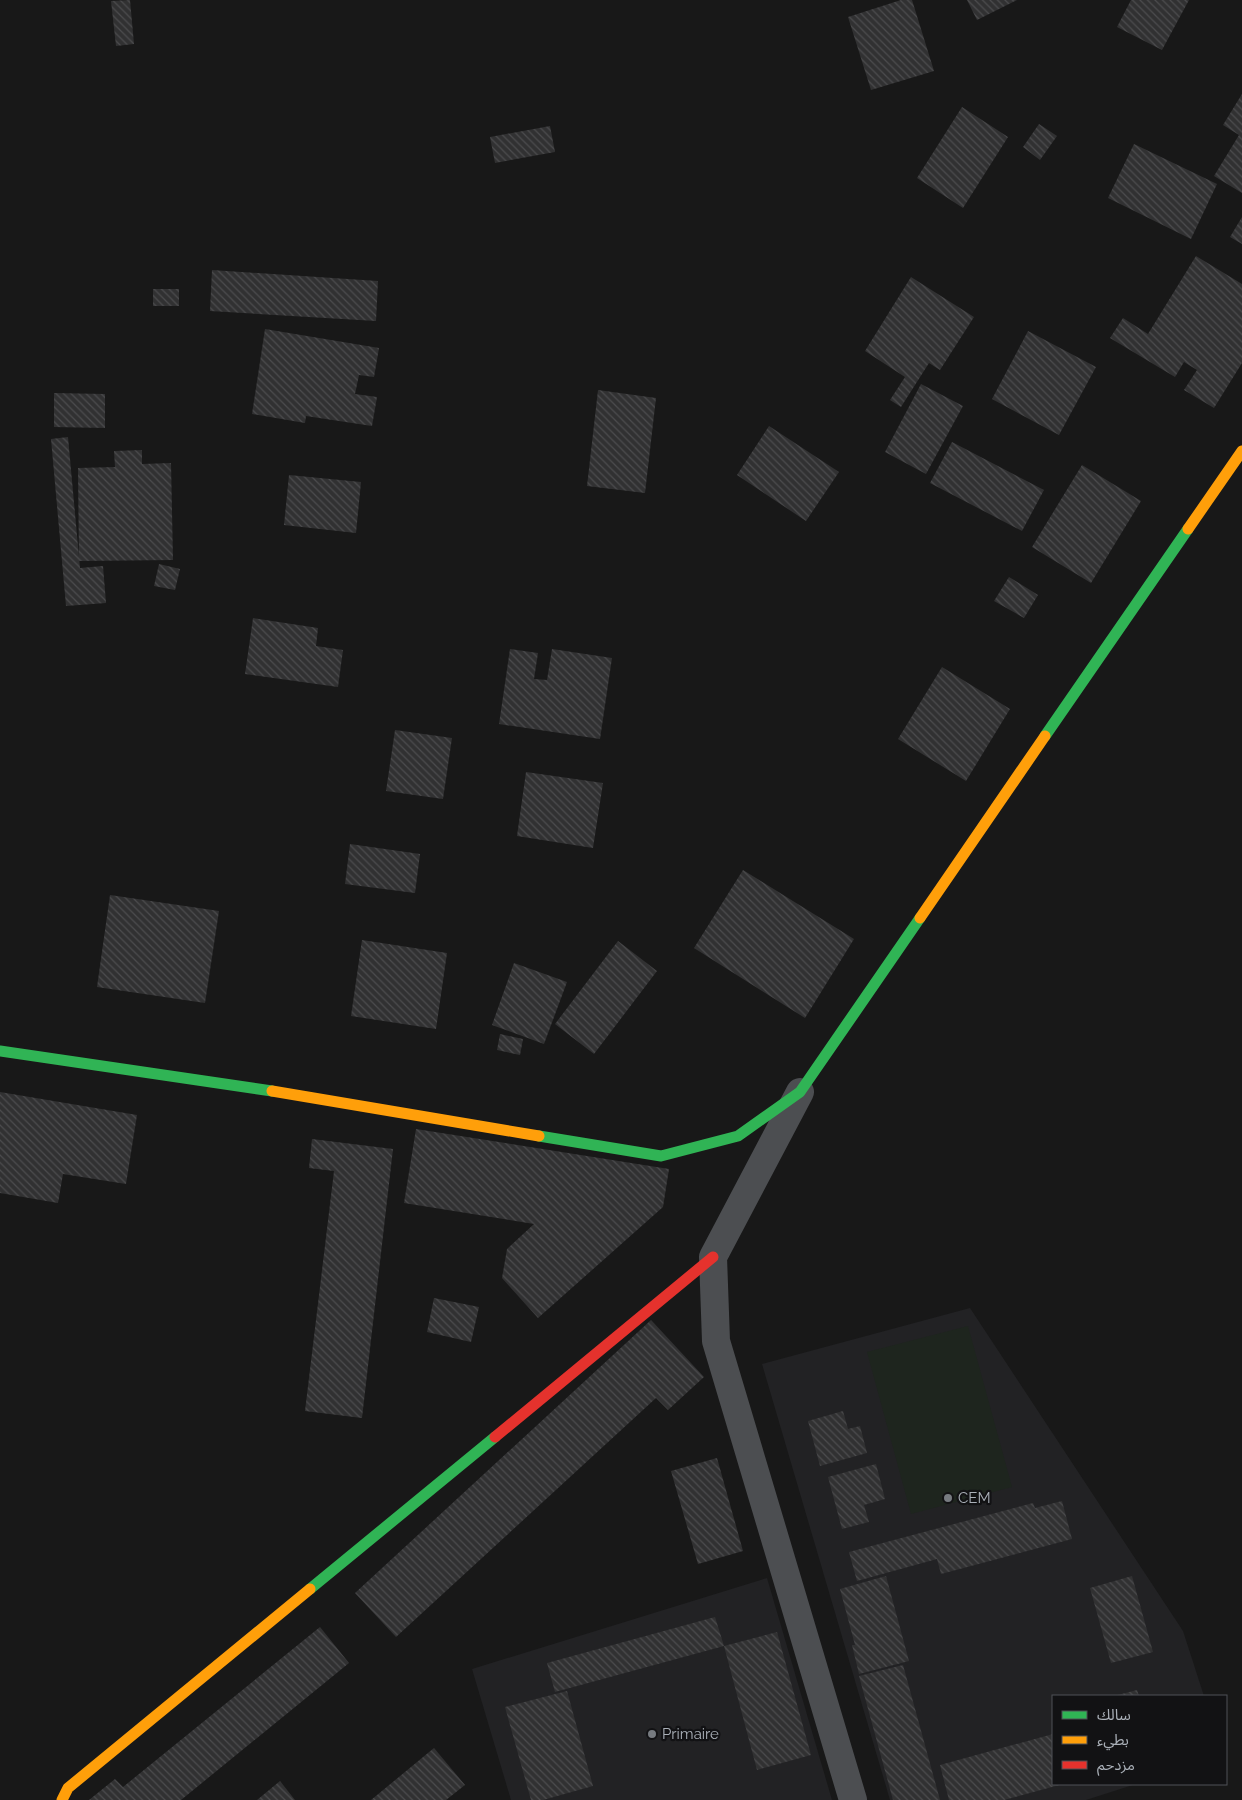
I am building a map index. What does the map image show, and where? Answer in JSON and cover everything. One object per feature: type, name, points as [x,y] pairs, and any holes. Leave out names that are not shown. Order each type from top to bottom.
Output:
[{"type":"street","points":[[62,1800],[68,1788],[713,1257],[800,1092],[1242,451]]},
{"type":"street","points":[[0,1051],[297,1095],[661,1156],[738,1136],[800,1092]]},
{"type":"street","points":[[713,1257],[716,1341],[853,1800]]},
{"type":"shaded area","name":"CEM","points":[[970,1308],[1183,1631],[1204,1695],[1052,1695],[1052,1785],[1133,1785],[1086,1800],[890,1800],[762,1364]]},
{"type":"shaded area","points":[[968,1326],[1012,1487],[911,1514],[867,1352]]},
{"type":"shaded area","name":"Primaire","points":[[767,1578],[832,1800],[511,1800],[472,1669]]},
{"type":"building","points":[[130,0],[134,44],[116,46],[111,1]]},
{"type":"building","points":[[901,0],[912,0],[934,71],[871,90],[848,17]]},
{"type":"building","points":[[967,0],[1017,0],[977,20]]},
{"type":"building","points":[[1131,0],[1189,0],[1162,50],[1117,27]]},
{"type":"building","points":[[1242,94],[1242,193],[1214,176],[1239,135],[1223,125]]},
{"type":"building","points":[[962,107],[1008,137],[963,208],[917,178]]},
{"type":"building","points":[[1039,124],[1057,136],[1040,160],[1023,147]]},
{"type":"building","points":[[550,126],[555,152],[495,163],[490,137]]},
{"type":"building","points":[[1134,144],[1217,184],[1191,239],[1108,198]]},
{"type":"building","points":[[1242,217],[1242,244],[1230,237]]},
{"type":"building","points":[[1196,256],[1242,284],[1242,363],[1214,408],[1184,390],[1197,370],[1184,362],[1175,377],[1110,338],[1123,318],[1148,334]]},
{"type":"building","points":[[212,270],[378,281],[376,321],[210,311]]},
{"type":"building","points":[[911,277],[974,317],[940,370],[929,363],[901,407],[890,400],[905,377],[865,351]]},
{"type":"building","points":[[153,289],[179,289],[179,306],[153,306]]},
{"type":"building","points":[[265,329],[379,348],[374,377],[359,375],[355,394],[377,397],[372,426],[306,416],[305,423],[252,414]]},
{"type":"building","points":[[1028,331],[1096,367],[1059,435],[992,399]]},
{"type":"building","points":[[921,384],[963,406],[926,474],[885,452]]},
{"type":"building","points":[[598,390],[656,398],[645,493],[587,486]]},
{"type":"building","points":[[54,393],[105,394],[105,428],[54,427]]},
{"type":"building","points":[[769,426],[839,472],[806,521],[737,475]]},
{"type":"building","points":[[68,437],[80,568],[103,566],[106,603],[66,606],[51,439]]},
{"type":"building","points":[[952,442],[1044,490],[1022,531],[930,483]]},
{"type":"building","points":[[142,450],[142,464],[171,463],[173,560],[79,561],[78,468],[115,467],[114,451]]},
{"type":"building","points":[[1082,465],[1141,501],[1091,583],[1032,547]]},
{"type":"building","points":[[289,475],[361,482],[356,533],[284,525]]},
{"type":"building","points":[[159,564],[180,569],[175,590],[154,586]]},
{"type":"building","points":[[1009,577],[1038,595],[1024,618],[994,601]]},
{"type":"building","points":[[253,618],[318,628],[316,646],[343,650],[338,687],[245,674]]},
{"type":"building","points":[[510,649],[538,653],[534,679],[547,680],[552,649],[612,658],[600,739],[499,724]]},
{"type":"building","points":[[942,667],[1010,709],[966,781],[898,739]]},
{"type":"building","points":[[395,730],[452,738],[443,799],[386,791]]},
{"type":"building","points":[[526,772],[603,783],[593,848],[517,836]]},
{"type":"building","points":[[350,844],[420,854],[415,893],[345,884]]},
{"type":"building","points":[[743,870],[854,939],[805,1018],[694,948]]},
{"type":"building","points":[[110,895],[219,911],[205,1003],[97,987]]},
{"type":"building","points":[[362,940],[447,953],[436,1029],[351,1016]]},
{"type":"building","points":[[618,941],[657,971],[594,1054],[555,1024]]},
{"type":"building","points":[[514,963],[567,982],[544,1044],[492,1025]]},
{"type":"building","points":[[500,1034],[523,1039],[520,1055],[497,1050]]},
{"type":"building","points":[[0,1092],[137,1115],[126,1184],[63,1174],[58,1203],[0,1193]]},
{"type":"building","points":[[416,1129],[669,1169],[663,1207],[538,1318],[502,1278],[507,1249],[534,1224],[404,1203]]},
{"type":"building","points":[[312,1139],[393,1149],[362,1418],[305,1411],[334,1171],[309,1168]]},
{"type":"building","points":[[434,1298],[479,1307],[471,1342],[427,1332]]},
{"type":"building","points":[[651,1320],[704,1377],[668,1410],[656,1398],[396,1637],[355,1593]]},
{"type":"building","points":[[843,1411],[848,1429],[860,1426],[867,1453],[820,1466],[808,1421]]},
{"type":"building","points":[[717,1458],[743,1551],[698,1564],[671,1471]]},
{"type":"building","points":[[876,1464],[885,1499],[864,1505],[869,1522],[842,1529],[828,1477]]},
{"type":"building","points":[[1062,1501],[1072,1539],[941,1574],[937,1559],[857,1581],[849,1552],[1033,1503],[1035,1508]]},
{"type":"building","points":[[886,1576],[909,1661],[859,1674],[852,1645],[855,1645],[840,1589]]},
{"type":"building","points":[[1132,1576],[1153,1652],[1111,1663],[1090,1588]]},
{"type":"building","points":[[715,1617],[724,1646],[555,1692],[547,1663]]},
{"type":"building","points":[[320,1627],[349,1663],[181,1800],[89,1800],[115,1779],[123,1787]]},
{"type":"building","points":[[777,1632],[811,1755],[757,1770],[724,1646]]},
{"type":"building","points":[[903,1665],[940,1800],[893,1800],[859,1676]]},
{"type":"building","points":[[1137,1690],[1139,1695],[1118,1695]]},
{"type":"building","points":[[567,1691],[593,1786],[543,1800],[531,1800],[505,1707]]},
{"type":"building","points":[[1052,1734],[1052,1785],[1059,1785],[1004,1800],[949,1800],[940,1765]]},
{"type":"building","points":[[434,1748],[465,1785],[446,1800],[371,1800]]},
{"type":"building","points":[[280,1781],[295,1800],[257,1800]]},
{"type":"traffic: fast","points":[[1045,736],[1188,529]]},
{"type":"traffic: fast","points":[[539,1136],[661,1156],[738,1136],[800,1092],[920,918]]},
{"type":"traffic: fast","points":[[0,1051],[272,1091]]},
{"type":"traffic: fast","points":[[310,1589],[495,1437]]},
{"type":"traffic: slow","points":[[1188,529],[1242,451]]},
{"type":"traffic: slow","points":[[920,918],[1045,736]]},
{"type":"traffic: slow","points":[[272,1091],[539,1136]]},
{"type":"traffic: slow","points":[[62,1800],[68,1788],[310,1589]]},
{"type":"traffic: jam","points":[[495,1437],[713,1257]]},
{"type":"place","name":"CEM","points":[[948,1498]]},
{"type":"place","name":"Primaire","points":[[652,1734]]}]
